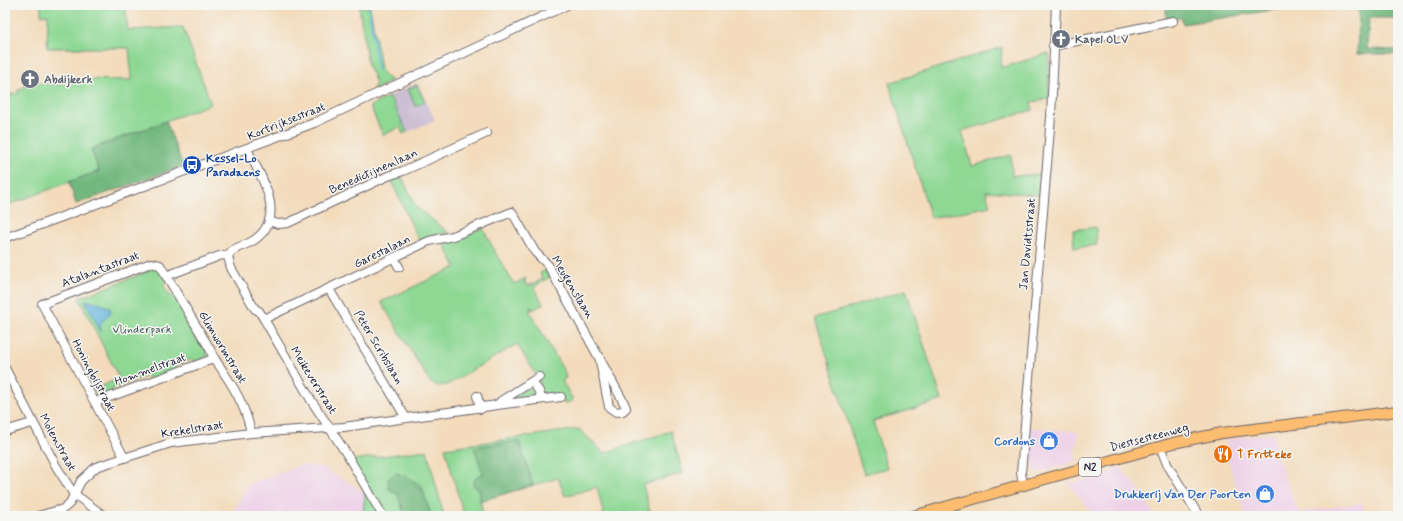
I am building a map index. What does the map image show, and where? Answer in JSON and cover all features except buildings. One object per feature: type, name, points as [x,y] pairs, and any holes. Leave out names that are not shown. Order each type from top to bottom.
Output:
[{"type":"main road","name":"Diestsesteenweg","points":[[913,516],[1160,446],[1230,432],[1398,411]]},
{"type":"street","name":"Kortrijksestraat","points":[[5,238],[314,123],[567,5]]},
{"type":"street","name":"Jan Davidtsstraat","points":[[1023,485],[1021,473],[1051,117],[1056,5]]},
{"type":"street","points":[[1053,46],[1173,21]]},
{"type":"street","name":"Benedictijnenlaan","points":[[269,221],[278,224],[288,223],[388,176],[403,171],[487,133]]},
{"type":"street","points":[[166,276],[222,255],[228,256],[231,251],[251,242],[257,237],[269,221],[270,198],[247,149]]},
{"type":"street","name":"Garestalaan","points":[[264,318],[330,289],[429,241],[453,236],[512,212]]},
{"type":"street","name":"Meugenslaan","points":[[512,212],[535,252],[548,265],[599,356],[626,408],[623,411],[617,412],[608,406],[599,356]]},
{"type":"street","name":"Meikeverstraat","points":[[228,256],[231,268],[255,309],[259,311],[264,318],[311,400],[330,428],[382,516]]},
{"type":"street","points":[[394,258],[399,267]]},
{"type":"street","name":"Atalantastraat","points":[[42,304],[151,263],[160,266],[166,276]]},
{"type":"street","name":"Glimwormstraat","points":[[166,276],[210,349],[213,359],[224,372],[244,406],[249,418],[251,433]]},
{"type":"street","name":"Peter Scribslaan","points":[[330,289],[406,418]]},
{"type":"street","name":"Honingbijstraat","points":[[42,304],[96,402],[124,457]]},
{"type":"street","name":"Hommelstraat","points":[[96,402],[213,359]]},
{"type":"street","name":"Molenstraat","points":[[5,368],[32,422],[56,466],[73,493],[104,516]]},
{"type":"street","points":[[497,405],[500,401],[539,377]]},
{"type":"street","points":[[532,382],[539,391],[541,399]]},
{"type":"street","points":[[606,395],[618,392]]},
{"type":"street","points":[[477,396],[481,408]]},
{"type":"street","name":"Krekelstraat","points":[[38,516],[63,509],[70,503],[73,493],[81,481],[92,470],[124,457],[171,443],[251,433],[330,428],[562,397]]},
{"type":"street","points":[[5,431],[32,422]]},
{"type":"street","points":[[1160,446],[1167,464],[1199,516]]},
{"type":"shaded area","points":[[417,83],[435,120],[403,134],[400,127],[383,136],[369,106]]},
{"type":"shaded area","points":[[1029,427],[1078,432],[1078,442],[1074,452],[1077,461],[1036,473],[1033,462],[1027,453]]},
{"type":"shaded area","points":[[1273,433],[1277,456],[1295,505],[1300,512],[1362,503],[1364,516],[1246,516],[1231,470],[1225,440]]},
{"type":"shaded area","points":[[302,465],[322,467],[365,492],[367,516],[230,516],[249,484]]},
{"type":"shaded area","points":[[1120,467],[1139,489],[1155,516],[1094,516],[1067,482],[1074,483],[1106,474]]},
{"type":"green space","points":[[41,5],[125,5],[128,30],[183,27],[211,104],[91,149],[99,171],[5,206],[5,88],[8,89],[8,94],[18,94],[18,89],[24,88],[25,83],[66,84],[71,79],[132,80],[129,48],[47,48],[48,15],[41,15]]},
{"type":"green space","points":[[1166,5],[1398,5],[1398,18],[1369,18],[1367,49],[1398,50],[1398,54],[1357,54],[1359,10],[1299,6],[1183,24],[1181,17],[1166,20]]},
{"type":"green space","points":[[359,7],[370,7],[382,73],[391,81],[372,92],[376,83],[368,65]]},
{"type":"green space","points":[[1002,47],[1001,68],[1049,53],[1049,99],[1031,102],[1033,110],[962,131],[972,166],[1011,155],[1012,176],[1043,174],[1041,195],[986,191],[990,206],[931,218],[889,83]]},
{"type":"green space","points":[[417,85],[425,102],[415,106],[408,89]]},
{"type":"green space","points":[[388,97],[392,101],[407,132],[403,134],[400,127],[383,135],[370,106]]},
{"type":"green space","points":[[166,121],[183,166],[76,204],[69,182],[99,171],[91,149]]},
{"type":"green space","points":[[402,177],[416,207],[449,233],[437,234],[419,241],[391,180]]},
{"type":"green space","points":[[1096,227],[1097,245],[1074,248],[1073,230]]},
{"type":"green space","points":[[483,228],[514,284],[526,278],[524,283],[528,286],[543,279],[540,273],[546,270],[550,277],[535,286],[535,289],[543,304],[533,310],[530,306],[532,310],[529,310],[565,373],[566,378],[562,381],[573,400],[565,404],[563,400],[543,393],[539,389],[539,381],[517,344],[447,385],[438,386],[430,382],[381,302],[456,267],[444,244]]},
{"type":"green space","name":"Vlinderpark","points":[[147,266],[157,267],[167,283],[163,285],[171,297],[175,295],[188,318],[184,320],[197,341],[201,339],[208,356],[195,363],[193,359],[176,365],[177,370],[149,380],[147,376],[112,389],[113,393],[104,397],[97,396],[94,390],[119,378],[79,298],[149,271]]},
{"type":"green space","points":[[906,290],[942,400],[873,421],[887,468],[864,474],[815,318]]},
{"type":"green space","points":[[530,387],[536,394],[535,398],[505,400]]},
{"type":"green space","points":[[579,429],[604,453],[671,431],[683,473],[643,485],[651,516],[630,516],[629,512],[615,516],[604,516],[597,487],[565,496],[558,478],[480,501],[484,516],[464,516],[445,448]]},
{"type":"green space","points":[[519,441],[533,485],[480,501],[480,491],[473,485],[476,477],[483,474],[474,447]]},
{"type":"green space","points":[[427,450],[444,516],[431,516],[421,484],[398,494],[405,516],[363,516],[365,492],[352,460]]},
{"type":"green space","points":[[396,473],[417,483],[424,493],[431,516],[405,516],[398,494],[389,489],[388,479]]},
{"type":"water","points":[[85,300],[110,308],[111,312],[100,324],[101,332]]},
{"type":"waterway","points":[[369,5],[378,70]]},
{"type":"place","name":"Kapel OLV","points":[[1061,39]]},
{"type":"place","name":"Abdijkerk","points":[[30,79]]},
{"type":"place","name":"Kessel-Lo Paradaens","points":[[192,165]]},
{"type":"place","name":"Cordons","points":[[1049,441]]},
{"type":"place","name":"T Fritteke","points":[[1223,454]]},
{"type":"place","name":"Drukkerij Van Der Poorten","points":[[1265,494]]}]
